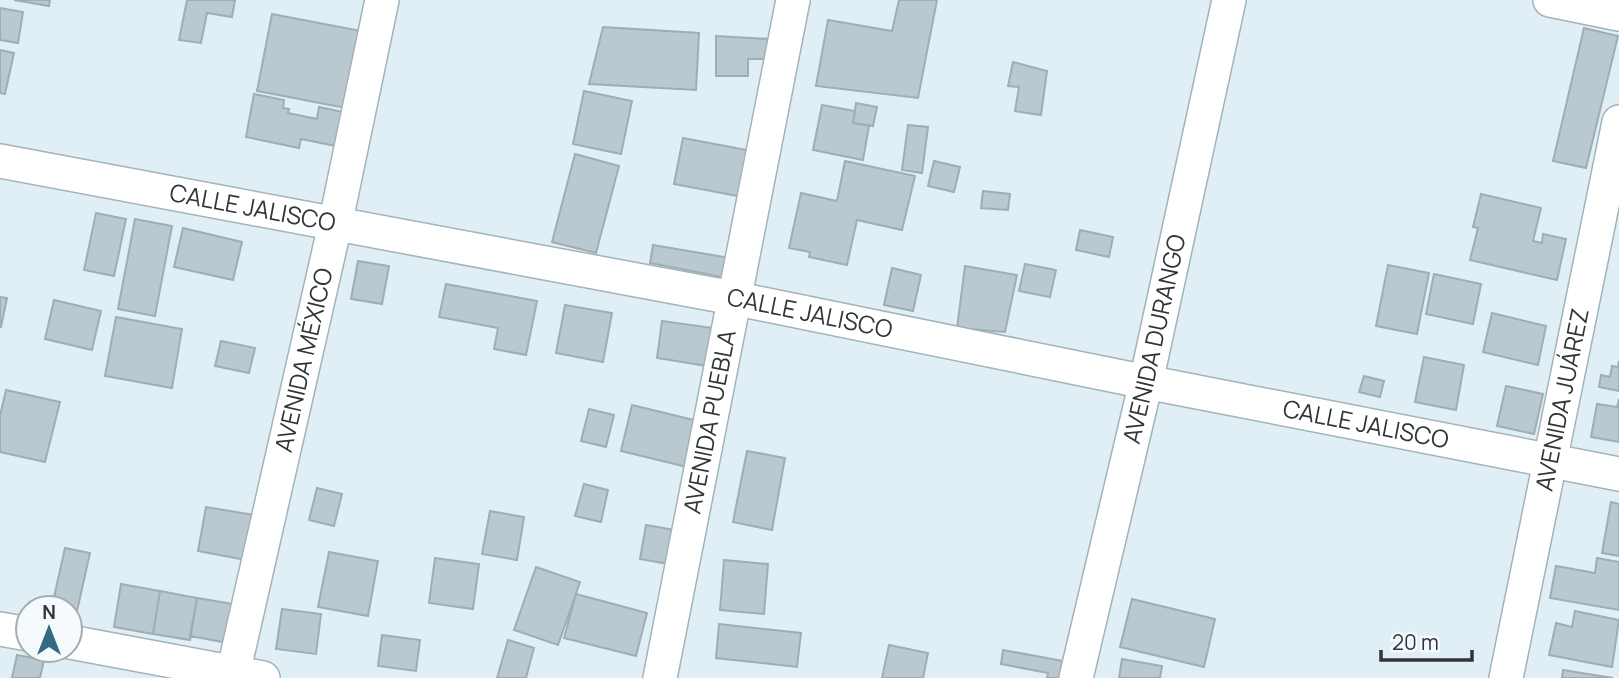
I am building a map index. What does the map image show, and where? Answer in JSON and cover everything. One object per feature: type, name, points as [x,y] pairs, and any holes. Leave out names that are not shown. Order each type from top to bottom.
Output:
[{"type":"street","name":"AVENIDA MÉXICO","points":[[243,676],[382,0]]},
{"type":"street","name":"AVENIDA PUEBLA","points":[[660,678],[793,0]]},
{"type":"street","name":"AVENIDA DURANGO","points":[[1076,678],[1146,382],[1229,0]]},
{"type":"street","points":[[1550,0],[1619,14]]},
{"type":"street","name":"AVENIDA JUÁREZ","points":[[1506,678],[1619,122]]},
{"type":"street","name":"CALLE JALISCO","points":[[0,161],[733,298],[1619,474]]},
{"type":"street","points":[[84,645],[243,676]]},
{"type":"building","points":[[14,0],[50,0],[49,6]]},
{"type":"building","points":[[187,0],[235,0],[232,17],[207,13],[201,43],[179,40]]},
{"type":"building","points":[[899,0],[937,0],[918,98],[816,86],[828,20],[892,31]]},
{"type":"building","points":[[0,8],[23,12],[18,43],[0,40]]},
{"type":"building","points":[[272,14],[361,31],[346,108],[257,91]]},
{"type":"building","points":[[603,27],[699,33],[696,90],[589,84]]},
{"type":"building","points":[[1584,28],[1618,36],[1586,168],[1553,161]]},
{"type":"building","points":[[716,36],[770,39],[764,59],[748,59],[748,76],[716,76]]},
{"type":"building","points":[[0,50],[14,53],[5,94],[0,93]]},
{"type":"building","points":[[1013,62],[1047,71],[1041,115],[1015,111],[1019,87],[1008,86]]},
{"type":"building","points":[[584,91],[632,101],[621,154],[573,144]]},
{"type":"building","points":[[254,94],[284,100],[283,108],[289,109],[288,113],[317,119],[319,107],[348,113],[341,147],[301,139],[299,148],[246,137]]},
{"type":"building","points":[[856,103],[877,107],[873,126],[853,123]]},
{"type":"building","points":[[822,105],[855,111],[853,123],[869,126],[863,160],[813,150]]},
{"type":"building","points":[[908,125],[928,127],[922,173],[902,170]]},
{"type":"building","points":[[683,138],[752,151],[743,197],[674,184]]},
{"type":"building","points":[[575,154],[619,166],[596,253],[552,242]]},
{"type":"building","points":[[845,161],[915,176],[902,230],[857,220],[847,265],[809,257],[810,252],[789,248],[801,193],[837,201]]},
{"type":"building","points":[[934,161],[960,167],[954,192],[928,186]]},
{"type":"building","points":[[983,191],[1010,194],[1008,210],[981,208]]},
{"type":"building","points":[[1481,194],[1541,208],[1533,241],[1542,243],[1543,234],[1566,239],[1557,280],[1470,260],[1478,228],[1473,227]]},
{"type":"building","points":[[96,213],[126,219],[114,276],[84,270]]},
{"type":"building","points":[[135,219],[172,226],[155,316],[118,309]]},
{"type":"building","points":[[183,228],[242,242],[233,280],[174,267]]},
{"type":"building","points":[[1080,230],[1113,237],[1109,257],[1076,250]]},
{"type":"building","points":[[653,245],[730,258],[727,278],[650,263]]},
{"type":"building","points":[[358,261],[389,266],[382,304],[351,299]]},
{"type":"building","points":[[1025,264],[1056,270],[1050,297],[1019,291]]},
{"type":"building","points":[[1388,265],[1429,273],[1417,334],[1376,326]]},
{"type":"building","points":[[965,266],[1017,275],[1005,332],[957,328]]},
{"type":"building","points":[[892,268],[921,275],[913,311],[884,305]]},
{"type":"building","points":[[1434,274],[1481,284],[1473,324],[1426,314]]},
{"type":"building","points":[[446,284],[537,301],[526,355],[494,349],[498,328],[439,317]]},
{"type":"building","points":[[0,297],[7,298],[1,327],[0,327]]},
{"type":"building","points":[[54,300],[101,311],[92,350],[45,339]]},
{"type":"building","points":[[565,305],[612,313],[603,362],[556,353]]},
{"type":"building","points":[[1492,313],[1546,326],[1538,365],[1483,352]]},
{"type":"building","points":[[116,317],[182,329],[172,388],[105,376]]},
{"type":"building","points":[[662,321],[713,328],[707,366],[657,358]]},
{"type":"building","points":[[221,341],[255,348],[249,373],[215,366]]},
{"type":"building","points":[[1424,357],[1464,365],[1456,410],[1415,402]]},
{"type":"building","points":[[1619,361],[1619,391],[1599,387],[1601,375],[1610,377],[1612,366],[1618,367]]},
{"type":"building","points":[[1364,376],[1384,381],[1380,397],[1359,392]]},
{"type":"building","points":[[1506,386],[1543,394],[1534,434],[1497,426]]},
{"type":"building","points":[[6,390],[60,402],[45,462],[0,452],[0,416]]},
{"type":"building","points":[[1619,399],[1619,442],[1591,437],[1597,404],[1617,407]]},
{"type":"building","points":[[632,405],[698,421],[687,467],[621,451]]},
{"type":"building","points":[[589,409],[614,415],[606,447],[581,441]]},
{"type":"building","points":[[747,451],[785,458],[772,530],[733,522]]},
{"type":"building","points":[[584,484],[608,490],[601,522],[575,516]]},
{"type":"building","points":[[317,488],[342,494],[334,526],[309,520]]},
{"type":"building","points":[[1611,502],[1619,504],[1619,556],[1602,553]]},
{"type":"building","points":[[206,507],[260,516],[251,561],[198,551]]},
{"type":"building","points":[[490,511],[524,517],[517,560],[482,554]]},
{"type":"building","points":[[646,525],[675,530],[669,564],[640,559]]},
{"type":"building","points":[[65,548],[90,553],[81,594],[55,594]]},
{"type":"building","points":[[329,552],[378,561],[368,616],[318,607]]},
{"type":"building","points":[[435,558],[479,564],[473,609],[429,603]]},
{"type":"building","points":[[1597,558],[1619,562],[1619,610],[1550,598],[1556,566],[1595,573]]},
{"type":"building","points":[[724,560],[768,564],[764,614],[720,610]]},
{"type":"building","points":[[536,567],[580,582],[558,645],[514,630]]},
{"type":"building","points":[[121,584],[160,591],[153,634],[114,627]]},
{"type":"building","points":[[160,591],[197,598],[190,640],[153,634]]},
{"type":"building","points":[[576,594],[647,613],[636,656],[564,638]]},
{"type":"building","points":[[197,598],[239,605],[233,644],[190,636]]},
{"type":"building","points":[[1132,599],[1215,619],[1204,667],[1120,647]]},
{"type":"building","points":[[282,609],[321,614],[316,654],[276,649]]},
{"type":"building","points":[[1575,611],[1619,620],[1612,667],[1549,655],[1556,623],[1572,627]]},
{"type":"building","points":[[719,624],[801,633],[797,667],[716,658]]},
{"type":"building","points":[[382,635],[420,640],[416,671],[378,666]]},
{"type":"building","points":[[508,640],[534,648],[526,678],[497,678]]},
{"type":"building","points":[[889,645],[928,653],[923,678],[882,678]]},
{"type":"building","points":[[1003,650],[1063,661],[1060,678],[1047,678],[1048,673],[1001,664]]},
{"type":"building","points":[[1122,659],[1162,666],[1160,678],[1119,678]]},
{"type":"building","points":[[15,664],[43,664],[40,678],[12,678]]},
{"type":"building","points":[[1563,670],[1613,678],[1562,678]]}]
